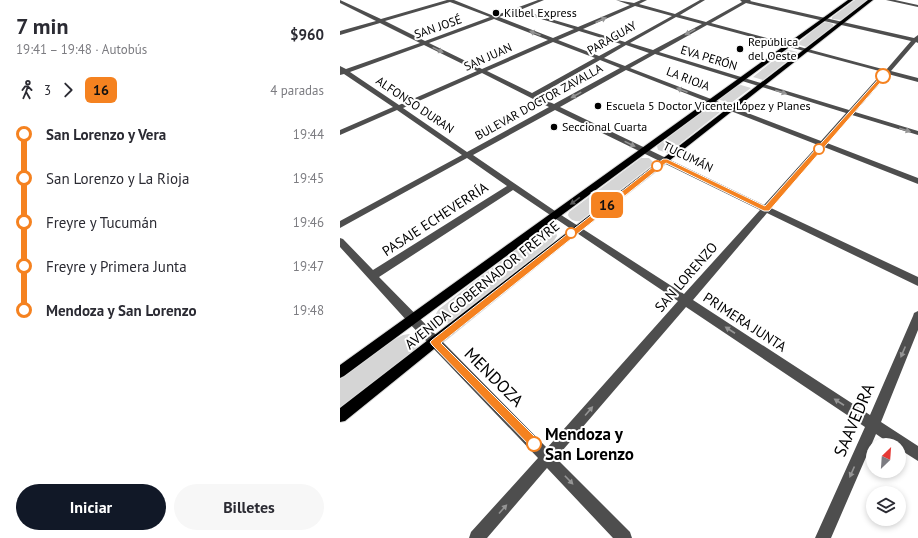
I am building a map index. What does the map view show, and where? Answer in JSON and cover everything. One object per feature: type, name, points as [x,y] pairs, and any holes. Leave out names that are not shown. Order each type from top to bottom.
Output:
[{"type":"main road","name":"AVENIDA GOBERNADOR FREYRE","points":[[340,372],[713,102],[788,45],[851,0]]},
{"type":"main road","name":"AVENIDA GOBERNADOR FREYRE","points":[[340,416],[577,228],[871,0]]},
{"type":"street","points":[[340,33],[451,0]]},
{"type":"street","name":"LA RIOJA","points":[[451,0],[494,18],[918,181]]},
{"type":"street","points":[[530,0],[539,1]]},
{"type":"street","points":[[618,0],[918,80]]},
{"type":"street","name":"SAN JUAN","points":[[340,134],[645,0]]},
{"type":"street","name":"PARAGUAY","points":[[532,96],[703,0]]},
{"type":"street","points":[[739,0],[917,39]]},
{"type":"street","points":[[888,0],[918,6]]},
{"type":"street","name":"TUCUMÁN","points":[[342,1],[482,72],[918,282]]},
{"type":"street","name":"SAN JOSÉ","points":[[342,71],[539,1]]},
{"type":"street","name":"BULEVAR DOCTOR ZAVALLA","points":[[340,226],[747,1]]},
{"type":"street","name":"EVA PERÓN","points":[[516,10],[918,134]]},
{"type":"street","name":"SAN LORENZO","points":[[477,538],[850,113],[917,39]]},
{"type":"street","name":"ALFONSO DURAN","points":[[342,71],[555,215]]},
{"type":"street","name":"PASAJE ECHEVERRÍA","points":[[372,276],[514,186]]},
{"type":"street","name":"PRIMERA JUNTA","points":[[555,215],[577,228],[918,454]]},
{"type":"street","name":"MENDOZA","points":[[340,241],[412,319],[624,538]]},
{"type":"street","name":"SAAVEDRA","points":[[823,538],[918,316]]},
{"type":"shaded area","points":[[855,0],[867,0],[841,20],[832,19],[832,17]]},
{"type":"shaded area","points":[[827,22],[833,24],[833,26],[806,47],[797,44],[822,23]]},
{"type":"shaded area","points":[[790,50],[797,52],[763,80],[753,77],[785,51]]},
{"type":"shaded area","points":[[741,85],[751,88],[731,103],[720,100],[737,86]]},
{"type":"shaded area","points":[[713,106],[721,110],[719,113],[668,153],[658,150],[657,146],[707,108]]},
{"type":"shaded area","points":[[641,158],[649,158],[653,162],[651,166],[580,221],[575,221],[570,218],[568,215],[569,212]]},
{"type":"shaded area","points":[[549,229],[556,233],[557,236],[553,242],[449,323],[439,321],[436,315],[439,309],[539,232]]},
{"type":"shaded area","points":[[409,334],[417,340],[418,346],[413,353],[340,408],[340,379],[395,339]]},
{"type":"bus line","name":"16","points":[[534,444],[435,342],[577,228],[665,160],[766,209],[883,76]]},
{"type":"place","name":"Kilbel Express","points":[[496,13]]},
{"type":"place","name":"República del Oeste","points":[[740,49]]},
{"type":"place","name":"Escuela 5 Doctor Vicente López y Planes","points":[[598,106]]},
{"type":"place","name":"Seccional Cuarta","points":[[554,127]]},
{"type":"place","name":"Mendoza y San Lorenzo","points":[[534,444]]}]
